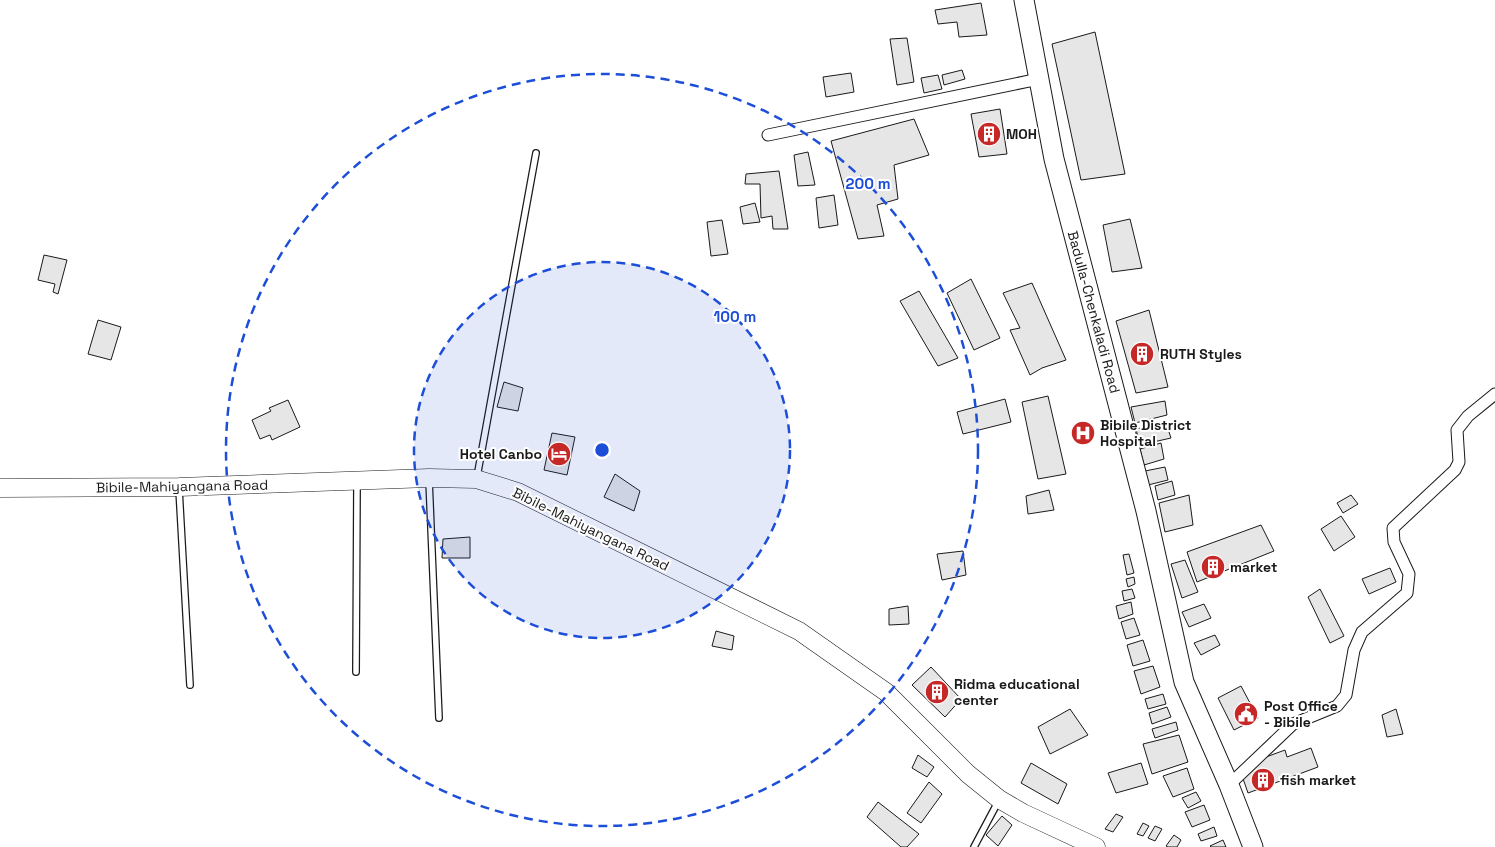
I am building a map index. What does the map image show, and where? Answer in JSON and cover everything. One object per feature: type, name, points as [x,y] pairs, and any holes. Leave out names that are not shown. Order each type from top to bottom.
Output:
[{"type":"highway","name":"Badulla-Chenkaladi Road","points":[[1024,0],[1054,159],[1146,511],[1184,682],[1229,785],[1253,847]]},
{"type":"main road","name":"Bibile-Mahiyangana Road","points":[[0,488],[179,487],[429,478],[476,479],[518,492],[799,631],[886,692],[968,774],[999,799],[1023,814],[1096,847]]},
{"type":"street","points":[[768,135],[1039,80]]},
{"type":"street","points":[[1229,785],[1293,724],[1337,706],[1346,695],[1354,650],[1362,632],[1407,593],[1409,574],[1394,542],[1393,528],[1455,470],[1459,462],[1457,430],[1468,416],[1495,394]]},
{"type":"lane","points":[[476,479],[536,153]]},
{"type":"lane","points":[[429,478],[439,718]]},
{"type":"lane","points":[[356,672],[357,482]]},
{"type":"lane","points":[[179,487],[190,685]]},
{"type":"lane","points":[[974,847],[999,799]]},
{"type":"building","points":[[981,3],[987,35],[959,37],[957,22],[938,24],[935,10]]},
{"type":"building","points":[[1095,32],[1125,174],[1081,180],[1052,44]]},
{"type":"building","points":[[907,38],[914,82],[897,85],[890,39]]},
{"type":"building","points":[[962,70],[965,79],[944,85],[942,75]]},
{"type":"building","points":[[851,73],[854,92],[826,97],[823,77]]},
{"type":"building","points":[[938,75],[942,89],[924,93],[921,78]]},
{"type":"building","name":"MOH","points":[[1000,109],[1007,154],[979,157],[971,114]]},
{"type":"building","points":[[914,119],[929,155],[894,165],[898,199],[877,205],[884,236],[858,239],[831,141]]},
{"type":"building","points":[[808,152],[815,185],[798,186],[794,155]]},
{"type":"building","points":[[779,171],[788,229],[773,229],[772,216],[761,218],[760,184],[745,184],[746,174]]},
{"type":"building","points":[[834,195],[838,225],[819,228],[816,198]]},
{"type":"building","points":[[755,203],[760,222],[743,224],[740,207]]},
{"type":"building","points":[[1130,219],[1142,268],[1112,272],[1103,225]]},
{"type":"building","points":[[722,220],[728,254],[711,256],[707,222]]},
{"type":"building","points":[[44,255],[67,260],[58,294],[53,292],[55,284],[38,280]]},
{"type":"building","points":[[971,279],[1000,338],[974,350],[947,293]]},
{"type":"building","points":[[1032,283],[1066,360],[1042,368],[1030,375],[1010,330],[1020,328],[1003,293]]},
{"type":"building","points":[[919,291],[958,358],[938,366],[900,301]]},
{"type":"building","name":"RUTH Styles","points":[[1149,310],[1168,387],[1136,393],[1116,321]]},
{"type":"building","points":[[98,320],[121,327],[111,360],[88,354]]},
{"type":"building","points":[[504,382],[523,388],[518,411],[497,407]]},
{"type":"building","points":[[1048,396],[1066,474],[1038,479],[1022,402]]},
{"type":"building","points":[[1005,399],[1011,422],[963,434],[957,412]]},
{"type":"building","points":[[288,400],[300,427],[272,440],[270,435],[260,439],[252,420],[271,411],[269,408]]},
{"type":"building","points":[[1165,401],[1167,415],[1135,423],[1131,407]]},
{"type":"building","points":[[1166,423],[1171,438],[1140,445],[1136,429]]},
{"type":"building","name":"Hotel Canbo","points":[[552,433],[575,437],[567,475],[544,470]]},
{"type":"building","points":[[1161,443],[1164,459],[1144,465],[1140,449]]},
{"type":"building","points":[[1165,467],[1168,480],[1148,485],[1145,471]]},
{"type":"building","points":[[615,474],[640,491],[634,511],[604,497]]},
{"type":"building","points":[[1172,481],[1175,495],[1158,500],[1155,486]]},
{"type":"building","points":[[1049,490],[1054,510],[1028,514],[1026,496]]},
{"type":"building","points":[[1189,495],[1193,525],[1165,532],[1159,503]]},
{"type":"building","points":[[1351,495],[1358,504],[1343,513],[1337,503]]},
{"type":"building","points":[[1341,516],[1355,537],[1334,551],[1321,529]]},
{"type":"building","name":"market","points":[[1261,525],[1274,551],[1197,582],[1187,552]]},
{"type":"building","points":[[470,537],[470,558],[442,558],[443,539]]},
{"type":"building","points":[[963,551],[966,575],[942,580],[937,554]]},
{"type":"building","points":[[1129,554],[1134,573],[1127,575],[1123,555]]},
{"type":"building","points":[[1185,560],[1198,592],[1182,598],[1171,564]]},
{"type":"building","points":[[1390,568],[1396,582],[1369,594],[1362,579]]},
{"type":"building","points":[[1134,577],[1135,584],[1128,587],[1126,579]]},
{"type":"building","points":[[1132,589],[1135,598],[1124,601],[1122,591]]},
{"type":"building","points":[[1320,589],[1344,636],[1330,643],[1308,597]]},
{"type":"building","points":[[1131,602],[1133,614],[1119,619],[1116,606]]},
{"type":"building","points":[[1204,604],[1211,618],[1189,627],[1182,612]]},
{"type":"building","points":[[908,606],[909,624],[889,625],[889,609]]},
{"type":"building","points":[[1134,618],[1140,635],[1126,639],[1121,622]]},
{"type":"building","points":[[716,631],[734,636],[732,650],[712,646]]},
{"type":"building","points":[[1215,635],[1220,645],[1201,655],[1194,643]]},
{"type":"building","points":[[1143,640],[1150,661],[1133,666],[1127,645]]},
{"type":"building","points":[[1153,666],[1160,687],[1141,694],[1134,671]]},
{"type":"building","name":"Ridma educational center","points":[[931,667],[961,699],[945,717],[912,685]]},
{"type":"building","points":[[1241,686],[1258,718],[1234,730],[1218,698]]},
{"type":"building","points":[[1163,694],[1166,704],[1148,709],[1145,699]]},
{"type":"building","points":[[1167,707],[1171,717],[1152,724],[1149,713]]},
{"type":"building","points":[[1070,709],[1088,735],[1050,754],[1038,727]]},
{"type":"building","points":[[1396,709],[1403,734],[1387,737],[1382,715]]},
{"type":"building","points":[[1176,722],[1178,730],[1155,738],[1152,729]]},
{"type":"building","points":[[1179,735],[1188,762],[1152,774],[1143,744]]},
{"type":"building","name":"fish market","points":[[1311,748],[1318,767],[1248,793],[1239,767],[1285,750],[1287,757]]},
{"type":"building","points":[[918,755],[934,767],[927,777],[912,768]]},
{"type":"building","points":[[1031,763],[1067,784],[1058,804],[1021,783]]},
{"type":"building","points":[[1141,763],[1148,784],[1116,793],[1108,773]]},
{"type":"building","points":[[1187,768],[1194,789],[1173,797],[1163,776]]},
{"type":"building","points":[[929,782],[942,794],[921,823],[907,813]]},
{"type":"building","points":[[1196,792],[1201,801],[1188,808],[1182,798]]},
{"type":"building","points":[[878,802],[919,834],[907,847],[901,847],[867,817]]},
{"type":"building","points":[[1204,805],[1210,820],[1192,827],[1185,812]]},
{"type":"building","points":[[1116,814],[1123,817],[1113,832],[1105,829]]},
{"type":"building","points":[[1002,816],[1012,825],[998,846],[986,835]]},
{"type":"building","points":[[1143,823],[1149,826],[1143,836],[1137,834]]},
{"type":"building","points":[[1155,826],[1162,829],[1155,841],[1148,838]]},
{"type":"building","points":[[1214,827],[1217,836],[1201,841],[1198,834]]},
{"type":"building","points":[[1174,835],[1181,840],[1177,847],[1166,846]]},
{"type":"building","points":[[1223,840],[1226,847],[1210,846]]},
{"type":"place","name":"MOH","points":[[989,134]]},
{"type":"place","name":"RUTH Styles","points":[[1142,354]]},
{"type":"place","name":"Bibile District Hospital","points":[[1083,433]]},
{"type":"place","name":"Hotel Canbo","points":[[559,454]]},
{"type":"place","name":"market","points":[[1213,567]]},
{"type":"place","name":"Ridma educational center","points":[[937,692]]},
{"type":"place","name":"Post Office - Bibile","points":[[1246,714]]},
{"type":"place","name":"fish market","points":[[1263,780]]}]
